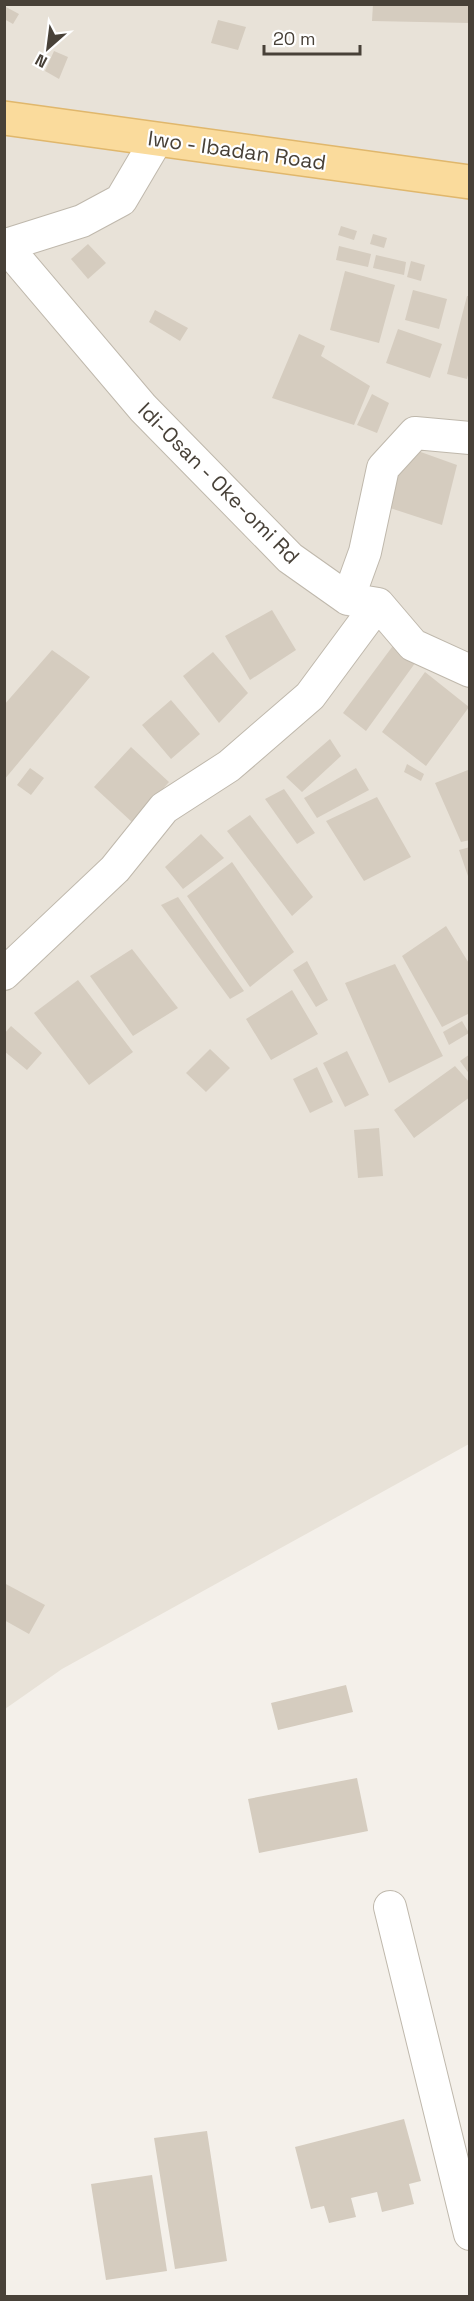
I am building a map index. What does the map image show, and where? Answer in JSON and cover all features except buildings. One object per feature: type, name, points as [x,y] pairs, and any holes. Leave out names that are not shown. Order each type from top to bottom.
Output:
[{"type":"main road","name":"Iwo - Ibadan Road","points":[[4,118],[470,182]]},
{"type":"street","points":[[5,244],[82,221],[121,200],[157,139]]},
{"type":"street","name":"Idi-Osan - Oke-omi Rd","points":[[5,244],[151,417],[290,558],[348,599],[378,604]]},
{"type":"street","points":[[348,599],[365,552],[383,468],[415,433],[470,438]]},
{"type":"street","points":[[4,974],[115,869],[164,808],[228,766],[310,696],[378,604],[413,645],[470,671]]},
{"type":"street","points":[[390,1907],[470,2234]]},
{"type":"shaded area","points":[[5,5],[469,5],[469,1444],[62,1669],[5,1709]]}]
